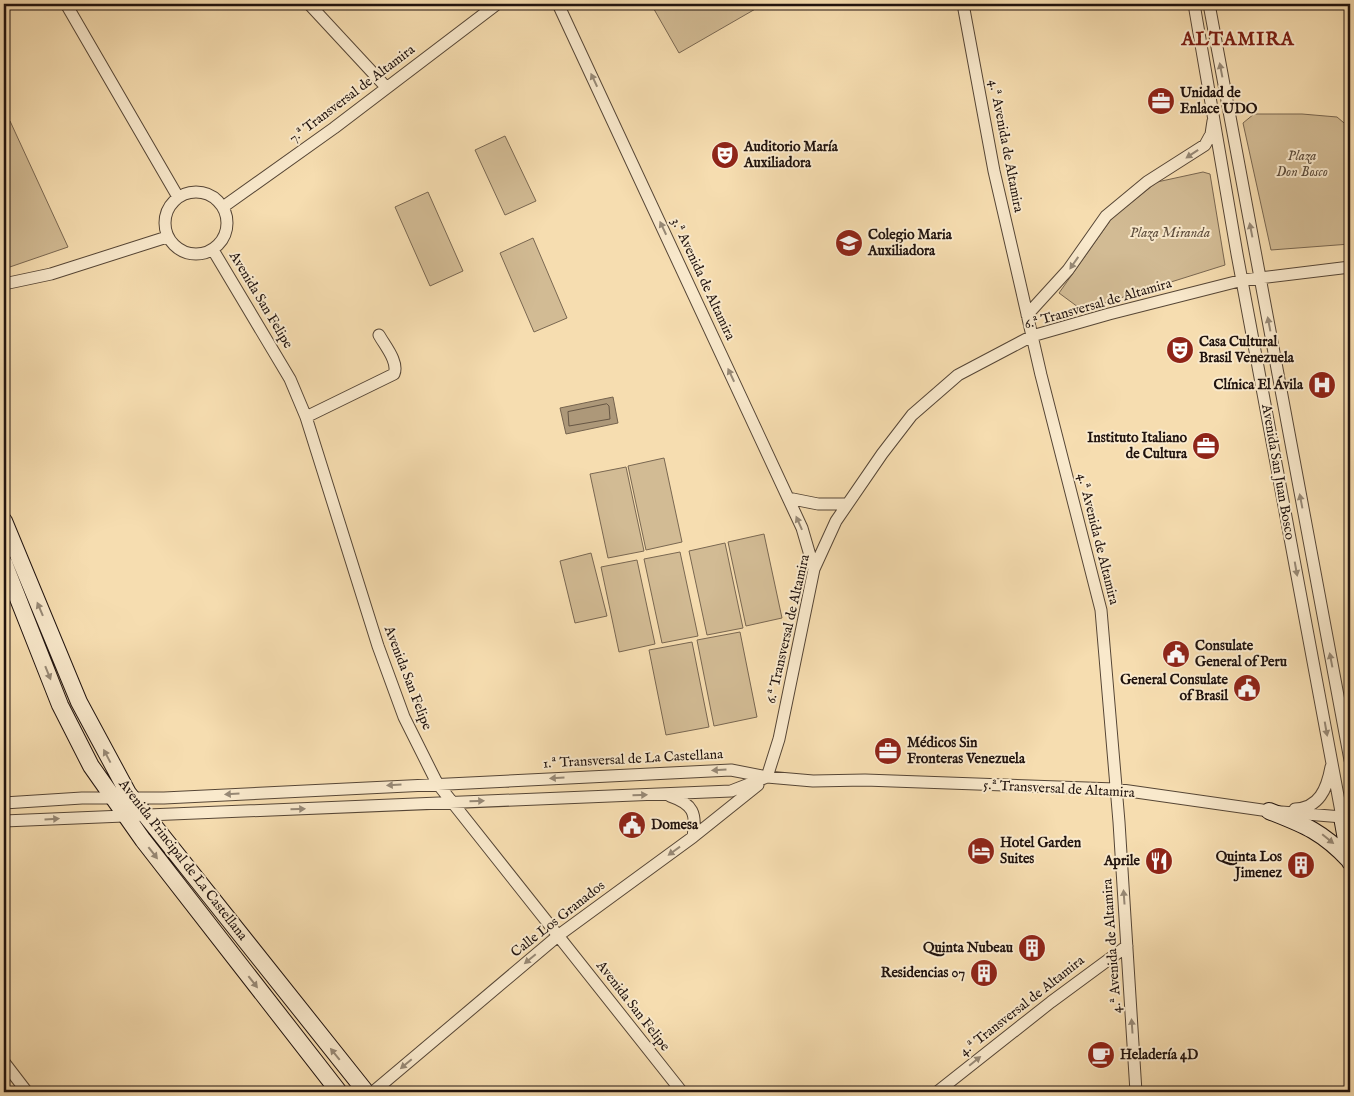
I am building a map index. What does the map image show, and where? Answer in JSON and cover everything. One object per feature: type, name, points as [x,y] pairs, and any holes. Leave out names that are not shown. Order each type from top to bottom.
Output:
[{"type":"street","points":[[66,4],[178,197]]},
{"type":"street","points":[[309,4],[386,87]]},
{"type":"street","name":"7.ª Transversal de Altamira","points":[[223,207],[334,128],[498,4]]},
{"type":"street","name":"3.ª Avenida de Altamira","points":[[558,4],[802,528],[814,569]]},
{"type":"street","name":"4.ª Avenida de Altamira","points":[[963,4],[994,171],[1032,336],[1101,610],[1127,946],[1136,1092]]},
{"type":"street","name":"Avenida San Juan Bosco","points":[[1194,4],[1332,763],[1340,796],[1348,814],[1350,863]]},
{"type":"street","name":"Avenida San Juan Bosco","points":[[1209,4],[1350,760]]},
{"type":"street","points":[[1027,315],[1068,270],[1106,216],[1147,182],[1205,145],[1210,134],[1214,114]]},
{"type":"street","points":[[203,193],[218,200],[223,207],[227,227],[223,240],[213,250],[206,253],[191,254],[177,249],[167,237],[165,215],[172,202],[178,197],[186,194],[203,193]]},
{"type":"street","points":[[4,284],[51,274],[167,237]]},
{"type":"street","name":"Avenida San Felipe","points":[[213,250],[290,379],[306,417],[378,646],[404,717],[437,783],[682,1092]]},
{"type":"street","name":"6.ª Transversal de Altamira","points":[[767,777],[781,730],[814,569],[827,537],[847,504],[912,414],[958,375],[1032,336],[1109,314],[1243,280],[1350,267]]},
{"type":"street","points":[[306,417],[394,374],[396,369],[393,360],[379,335]]},
{"type":"street","points":[[788,498],[818,504],[847,504]]},
{"type":"street","name":"Avenida Principal de La Castellana","points":[[4,521],[79,702],[132,798],[366,1092]]},
{"type":"street","name":"Avenida Principal de La Castellana","points":[[4,563],[60,705],[91,766],[124,814],[339,1092]]},
{"type":"street","name":"Avenida San Juan Bosco","points":[[1268,811],[1304,809],[1312,805],[1319,799],[1328,784],[1332,763]]},
{"type":"street","name":"1.ª Transversal de La Castellana","points":[[4,802],[132,798],[731,770],[767,777]]},
{"type":"street","points":[[4,821],[124,814],[732,791],[767,777]]},
{"type":"street","name":"5.ª Transversal de Altamira","points":[[767,777],[813,781],[865,780],[1115,789],[1268,811],[1348,814]]},
{"type":"street","name":"Calle Los Granados","points":[[373,1092],[559,935],[693,836],[767,777]]},
{"type":"street","points":[[666,794],[683,800],[692,810],[695,824],[693,836]]},
{"type":"street","points":[[1268,811],[1318,831],[1334,844],[1350,863]]},
{"type":"street","name":"4.ª Transversal de Altamira","points":[[937,1092],[1050,1002],[1127,946]]},
{"type":"street","points":[[4,1062],[27,1092]]},
{"type":"green space","points":[[651,4],[764,4],[679,53]]},
{"type":"green space","name":"Plaza Don Bosco","points":[[1254,114],[1302,114],[1337,117],[1350,128],[1350,244],[1271,250],[1243,123]]},
{"type":"green space","points":[[10,121],[68,247],[4,269],[4,124]]},
{"type":"green space","points":[[505,136],[536,201],[505,215],[475,150]]},
{"type":"green space","name":"Plaza Miranda","points":[[1203,172],[1210,174],[1225,265],[1082,310],[1059,293],[1112,218],[1157,182]]},
{"type":"green space","points":[[428,192],[463,271],[430,286],[395,207]]},
{"type":"green space","points":[[533,238],[567,318],[534,332],[500,253]]},
{"type":"green space","points":[[664,458],[682,542],[646,550],[628,466]]},
{"type":"green space","points":[[626,467],[644,551],[608,558],[590,474]]},
{"type":"green space","points":[[764,534],[782,618],[746,626],[728,542]]},
{"type":"green space","points":[[725,543],[743,628],[707,635],[689,551]]},
{"type":"green space","points":[[680,552],[698,636],[662,643],[644,559]]},
{"type":"green space","points":[[591,553],[607,616],[575,623],[560,561]]},
{"type":"green space","points":[[637,560],[655,644],[619,652],[601,567]]},
{"type":"green space","points":[[740,632],[757,717],[714,726],[697,640]]},
{"type":"green space","points":[[692,642],[709,727],[666,735],[649,650]]},
{"type":"water","points":[[613,397],[618,423],[566,434],[560,408]]},
{"type":"place","name":"Unidad de Enlace UDO","points":[[1161,101]]},
{"type":"place","name":"Auditorio María Auxiliadora","points":[[725,155]]},
{"type":"place","name":"Colegio Maria Auxiliadora","points":[[849,243]]},
{"type":"place","name":"Casa Cultural Brasil Venezuela","points":[[1180,350]]},
{"type":"place","name":"Clínica El Ávila","points":[[1322,385]]},
{"type":"place","name":"Instituto Italiano de Cultura","points":[[1206,446]]},
{"type":"place","name":"Consulate General of Peru","points":[[1176,654]]},
{"type":"place","name":"General Consulate of Brasil","points":[[1247,688]]},
{"type":"place","name":"Médicos Sin Fronteras Venezuela","points":[[888,751]]},
{"type":"place","name":"Domesa","points":[[632,825]]},
{"type":"place","name":"Hotel Garden Suites","points":[[981,851]]},
{"type":"place","name":"Aprile","points":[[1159,861]]},
{"type":"place","name":"Quinta Los Jimenez","points":[[1301,865]]},
{"type":"place","name":"Quinta Nubeau","points":[[1032,948]]},
{"type":"place","name":"Residencias 07","points":[[984,973]]},
{"type":"place","name":"Heladería 4D","points":[[1101,1055]]},
{"type":"district","name":"ALTAMIRA","points":[[1238,40]]}]
